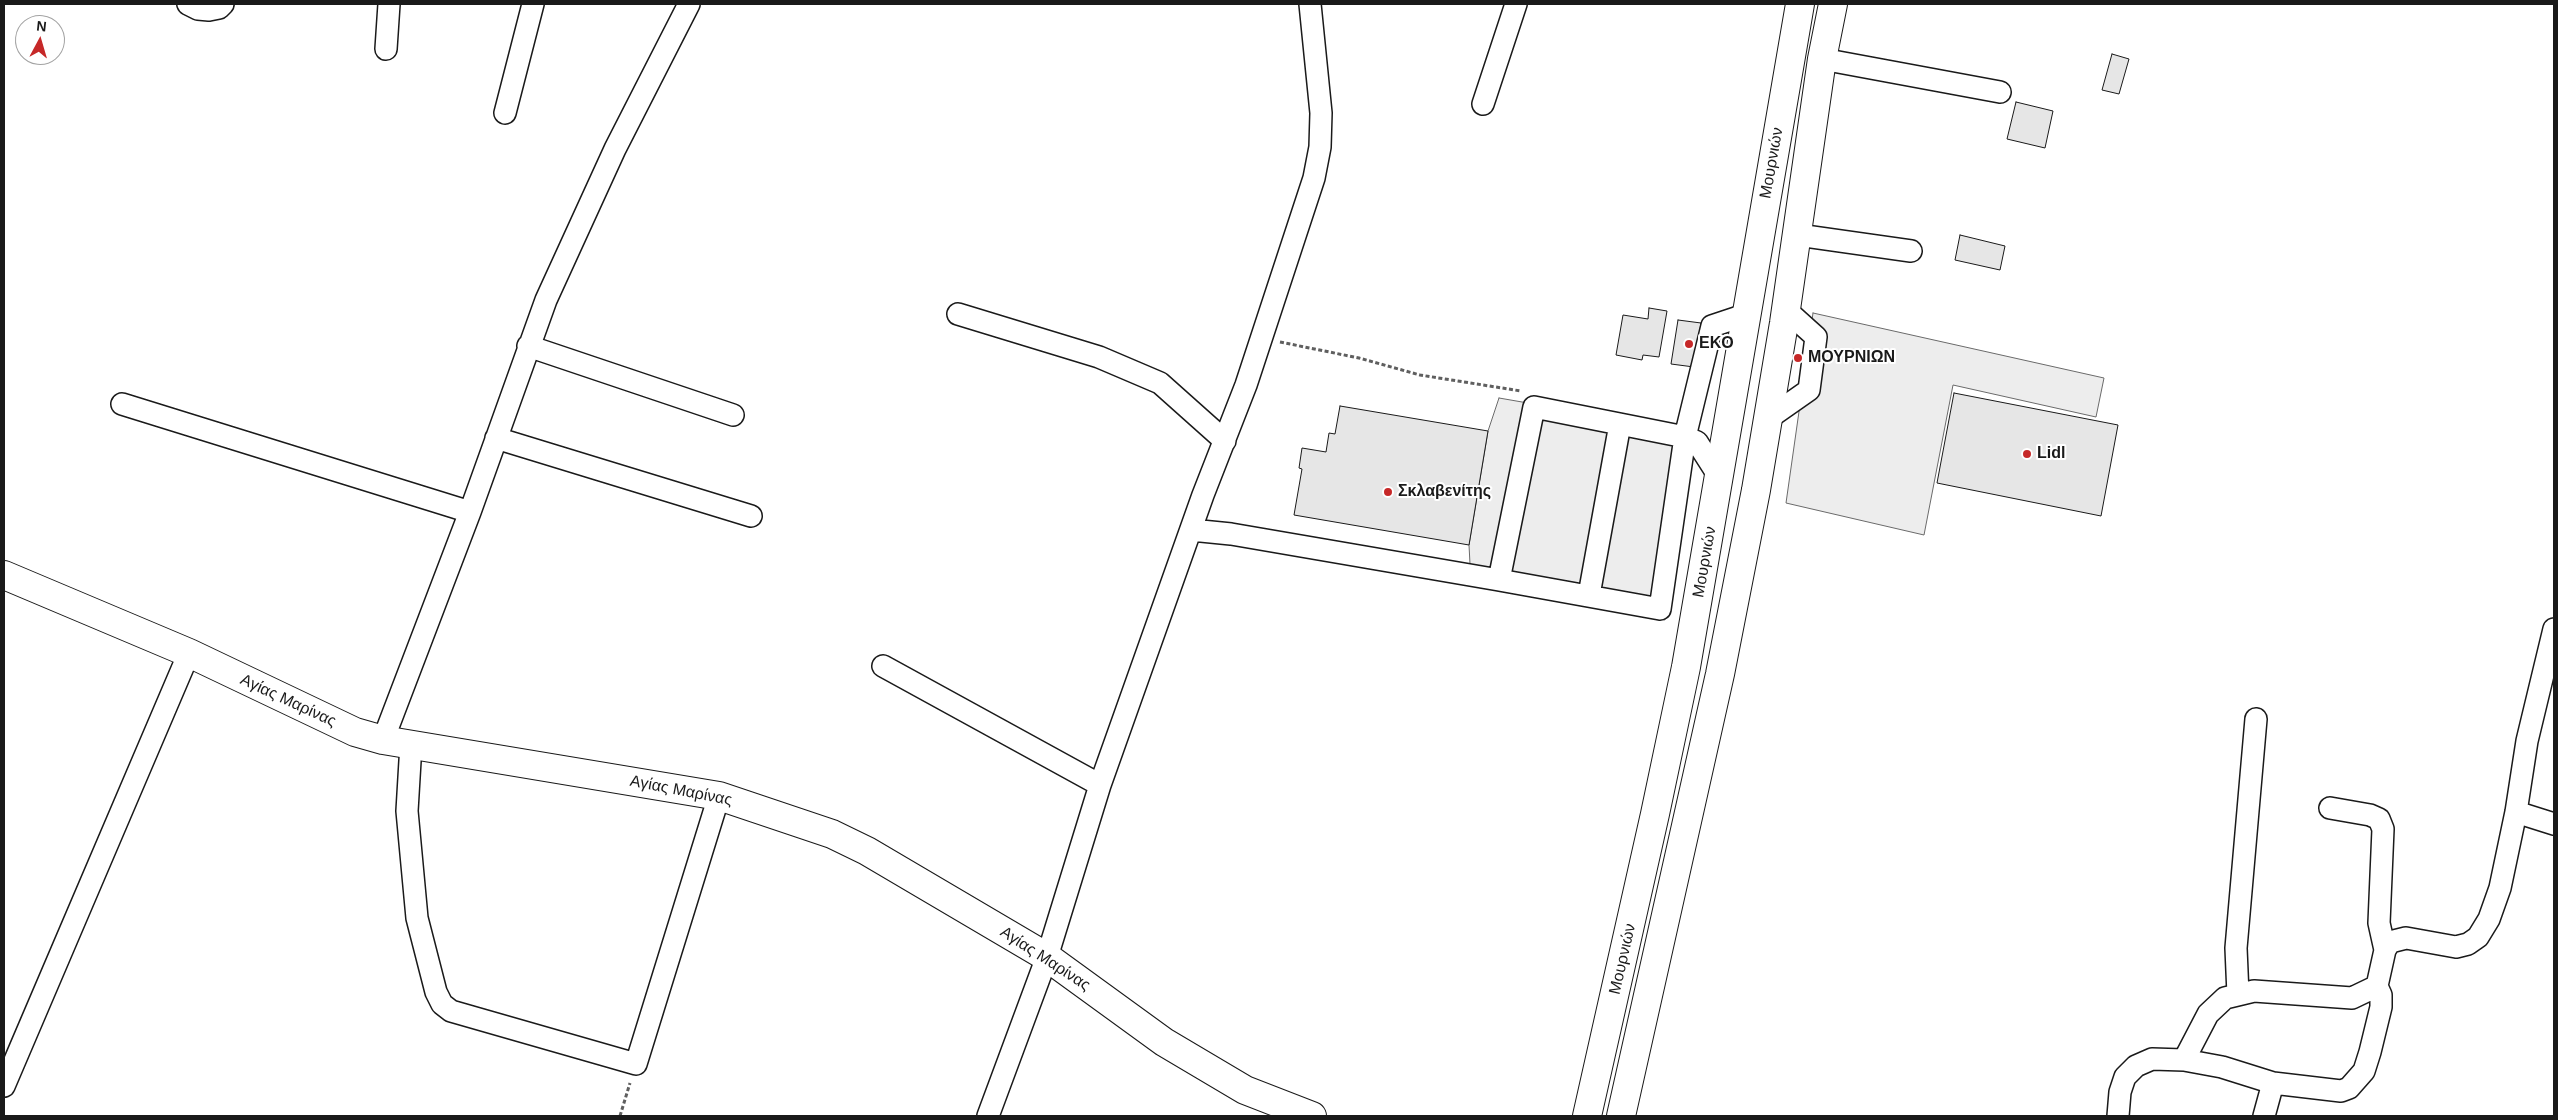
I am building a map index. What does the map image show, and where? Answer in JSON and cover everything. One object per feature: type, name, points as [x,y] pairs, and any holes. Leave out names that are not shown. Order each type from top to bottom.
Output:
[{"type":"main road","name":"Μουρνιών","points":[[1587,1116],[1678,704],[1720,478],[1800,4]]},
{"type":"main road","name":"Μουρνιών","points":[[1621,1116],[1720,674],[1769,418],[1798,234],[1822,59],[1833,4]]},
{"type":"main road","name":"Αγίας Μαρίνας","points":[[4,575],[188,653],[355,732],[383,740],[719,796],[832,834],[867,850],[1046,957],[1164,1042],[1245,1090],[1312,1116]]},
{"type":"street","points":[[188,4],[198,9],[209,10],[219,8],[223,4]]},
{"type":"street","points":[[386,50],[389,4]]},
{"type":"street","points":[[505,112],[532,4]]},
{"type":"street","points":[[383,740],[470,512],[546,300],[611,158],[689,4]]},
{"type":"street","points":[[988,1116],[1046,957],[1100,785],[1262,338],[1314,178],[1320,147],[1321,113],[1310,4]]},
{"type":"street","points":[[1483,104],[1516,4]]},
{"type":"street","points":[[1822,59],[2000,92]]},
{"type":"street","points":[[1798,234],[1911,251]]},
{"type":"street","points":[[1769,418],[1809,390],[1816,337],[1786,310]]},
{"type":"street","points":[[958,314],[1099,357],[1160,384],[1225,441]]},
{"type":"street","points":[[1191,530],[1231,534],[1589,595],[1660,609],[1685,437],[1712,326],[1746,315]]},
{"type":"street","points":[[528,346],[733,414]]},
{"type":"street","points":[[122,404],[470,512]]},
{"type":"street","points":[[1499,580],[1534,407],[1685,437],[1697,442],[1720,478]]},
{"type":"street","points":[[1589,595],[1620,424]]},
{"type":"street","points":[[496,438],[751,516]]},
{"type":"street","points":[[2384,950],[2390,942],[2398,938],[2456,947],[2468,944],[2478,936],[2489,919],[2500,888],[2528,741],[2554,629]]},
{"type":"street","points":[[4,1086],[188,653]]},
{"type":"street","points":[[883,666],[1100,785]]},
{"type":"street","points":[[2238,995],[2236,948],[2256,719]]},
{"type":"street","points":[[411,744],[407,811],[417,918],[436,992],[442,1004],[451,1011],[636,1064],[719,796]]},
{"type":"street","points":[[2118,1116],[2122,1085],[2125,1077],[2136,1066],[2152,1059],[2184,1060],[2222,1067],[2273,1083],[2341,1091],[2349,1088],[2364,1071],[2381,1007],[2381,995],[2377,986],[2384,950],[2379,924],[2383,829],[2380,820],[2370,815],[2330,808]]},
{"type":"street","points":[[2516,812],[2554,824]]},
{"type":"street","points":[[2184,1060],[2208,1014],[2225,998],[2254,991],[2352,998],[2377,986]]},
{"type":"street","points":[[2264,1116],[2273,1083]]},
{"type":"path","points":[[1262,338],[1359,358],[1420,374],[1523,392],[1534,407]]},
{"type":"path","points":[[620,1116],[636,1064]]},
{"type":"shaded area","points":[[1813,313],[2104,378],[2096,417],[1953,385],[1924,535],[1786,503]]},
{"type":"shaded area","points":[[1499,398],[1689,431],[1665,620],[1471,583],[1469,545],[1488,431]]},
{"type":"building","points":[[2112,54],[2129,59],[2119,94],[2102,90]]},
{"type":"building","points":[[2016,102],[2053,111],[2045,148],[2007,139]]},
{"type":"building","points":[[1960,235],[2005,246],[2000,270],[1955,260]]},
{"type":"building","points":[[1649,308],[1667,311],[1659,357],[1643,355],[1642,360],[1616,355],[1623,315],[1648,319]]},
{"type":"building","points":[[1678,320],[1701,323],[1694,367],[1671,364]]},
{"type":"building","name":"Lidl","points":[[1954,393],[2118,425],[2101,516],[1937,483]]},
{"type":"building","name":"Σκλαβενίτης","points":[[1340,406],[1488,431],[1469,545],[1294,515],[1302,469],[1299,468],[1302,448],[1326,452],[1329,433],[1335,434]]},
{"type":"place","name":"EKO","points":[[1689,344]]},
{"type":"place","name":"ΜΟΥΡΝΙΩΝ","points":[[1798,358]]},
{"type":"place","name":"Lidl","points":[[2027,454]]},
{"type":"place","name":"Σκλαβενίτης","points":[[1388,492]]}]
